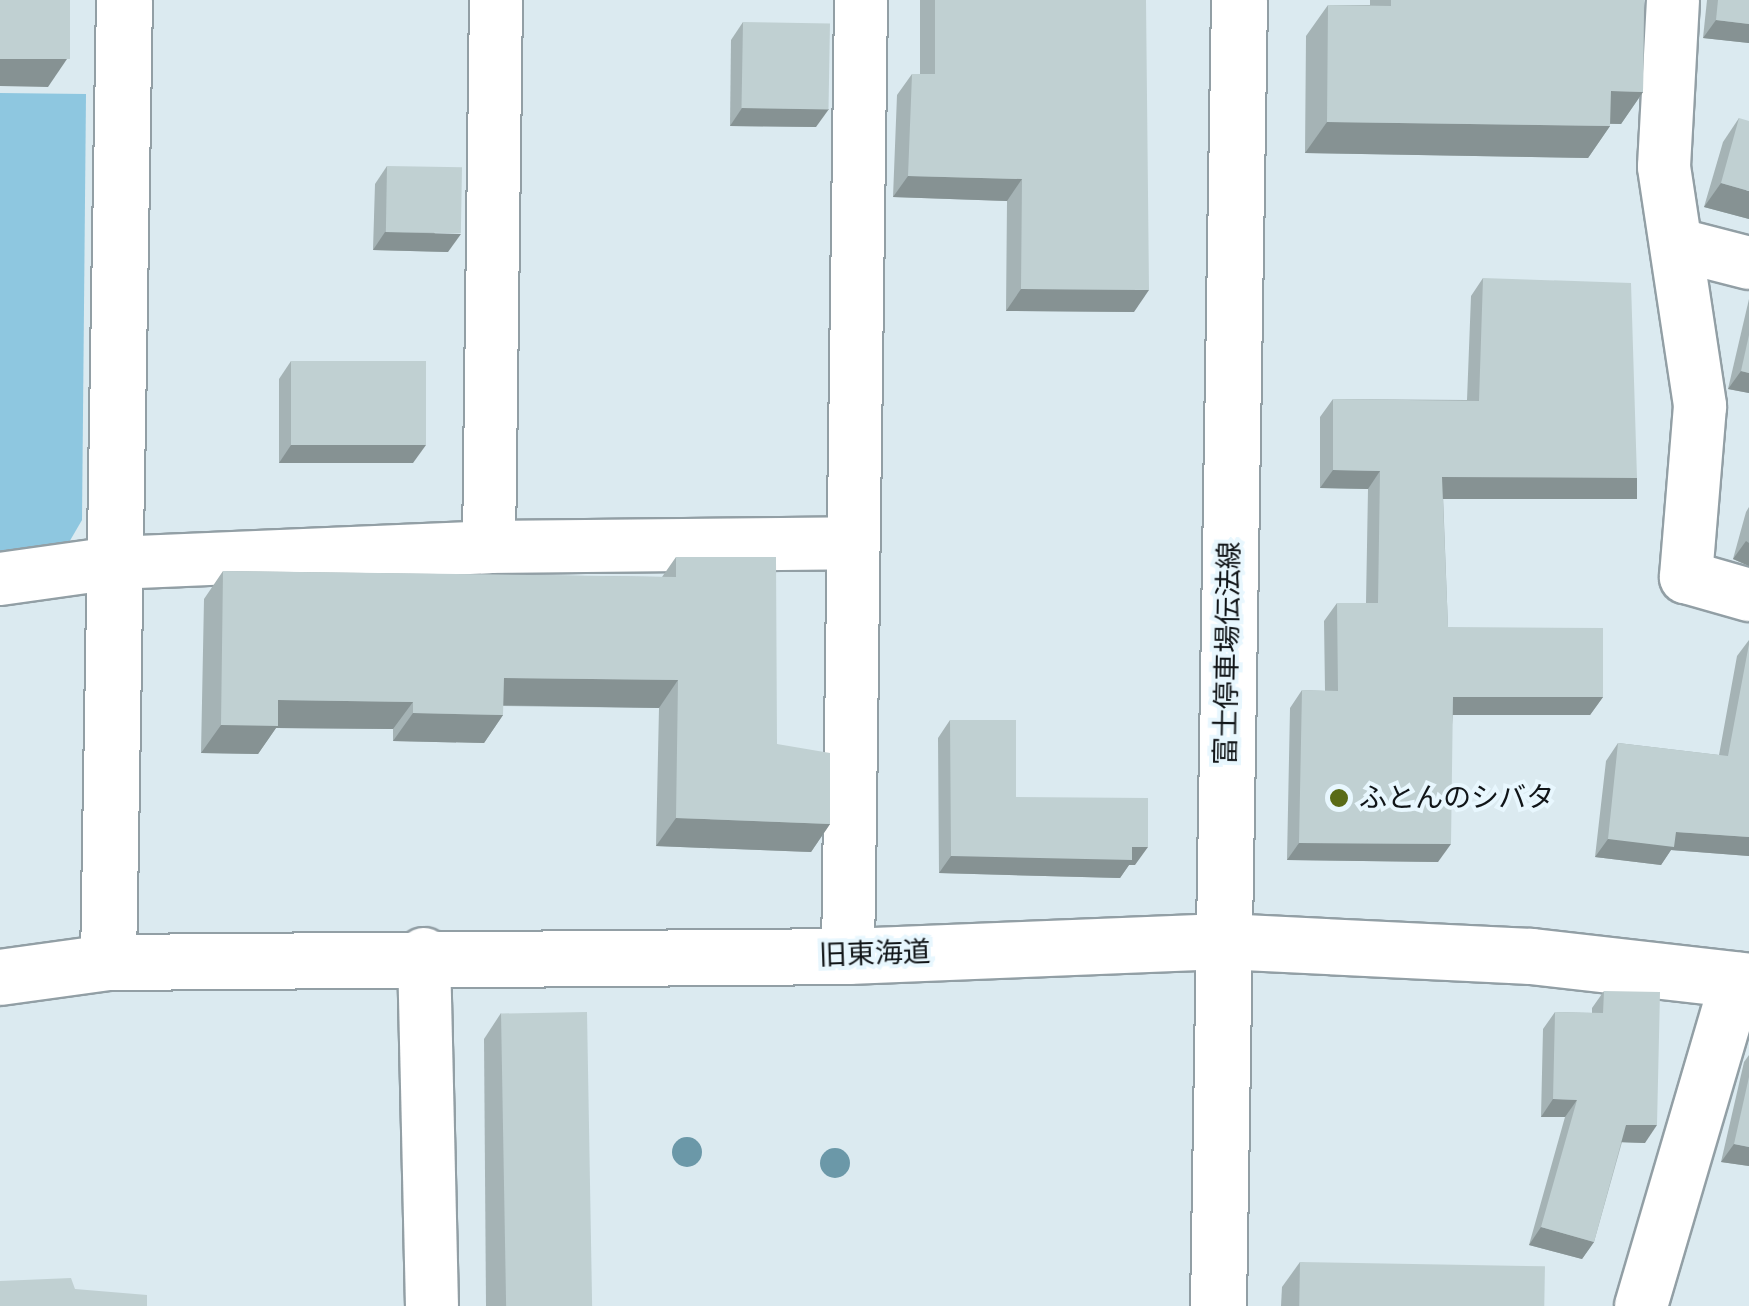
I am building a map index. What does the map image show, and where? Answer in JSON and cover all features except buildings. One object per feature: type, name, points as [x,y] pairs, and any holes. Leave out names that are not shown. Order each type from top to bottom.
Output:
[{"type":"street","points":[[108,962],[124,0]]},
{"type":"street","points":[[488,547],[496,0]]},
{"type":"street","points":[[848,956],[861,0]]},
{"type":"street","name":"富士停車場伝法線","points":[[1218,1306],[1240,0]]},
{"type":"street","points":[[1673,0],[1664,167],[1679,245],[1700,406],[1686,577],[1749,595]]},
{"type":"street","points":[[1679,245],[1749,263]]},
{"type":"street","points":[[0,578],[114,564],[488,547],[852,543]]},
{"type":"street","name":"旧東海道","points":[[0,976],[108,962],[424,954],[848,956],[1223,941],[1530,956],[1743,980]]},
{"type":"street","points":[[424,954],[432,1306]]},
{"type":"street","points":[[1641,1306],[1743,980]]},
{"type":"shaded area","points":[[0,93],[86,94],[82,520],[68,544],[0,556]]},
{"type":"place","name":"ふとんのシバタ","points":[[1339,798]]}]
